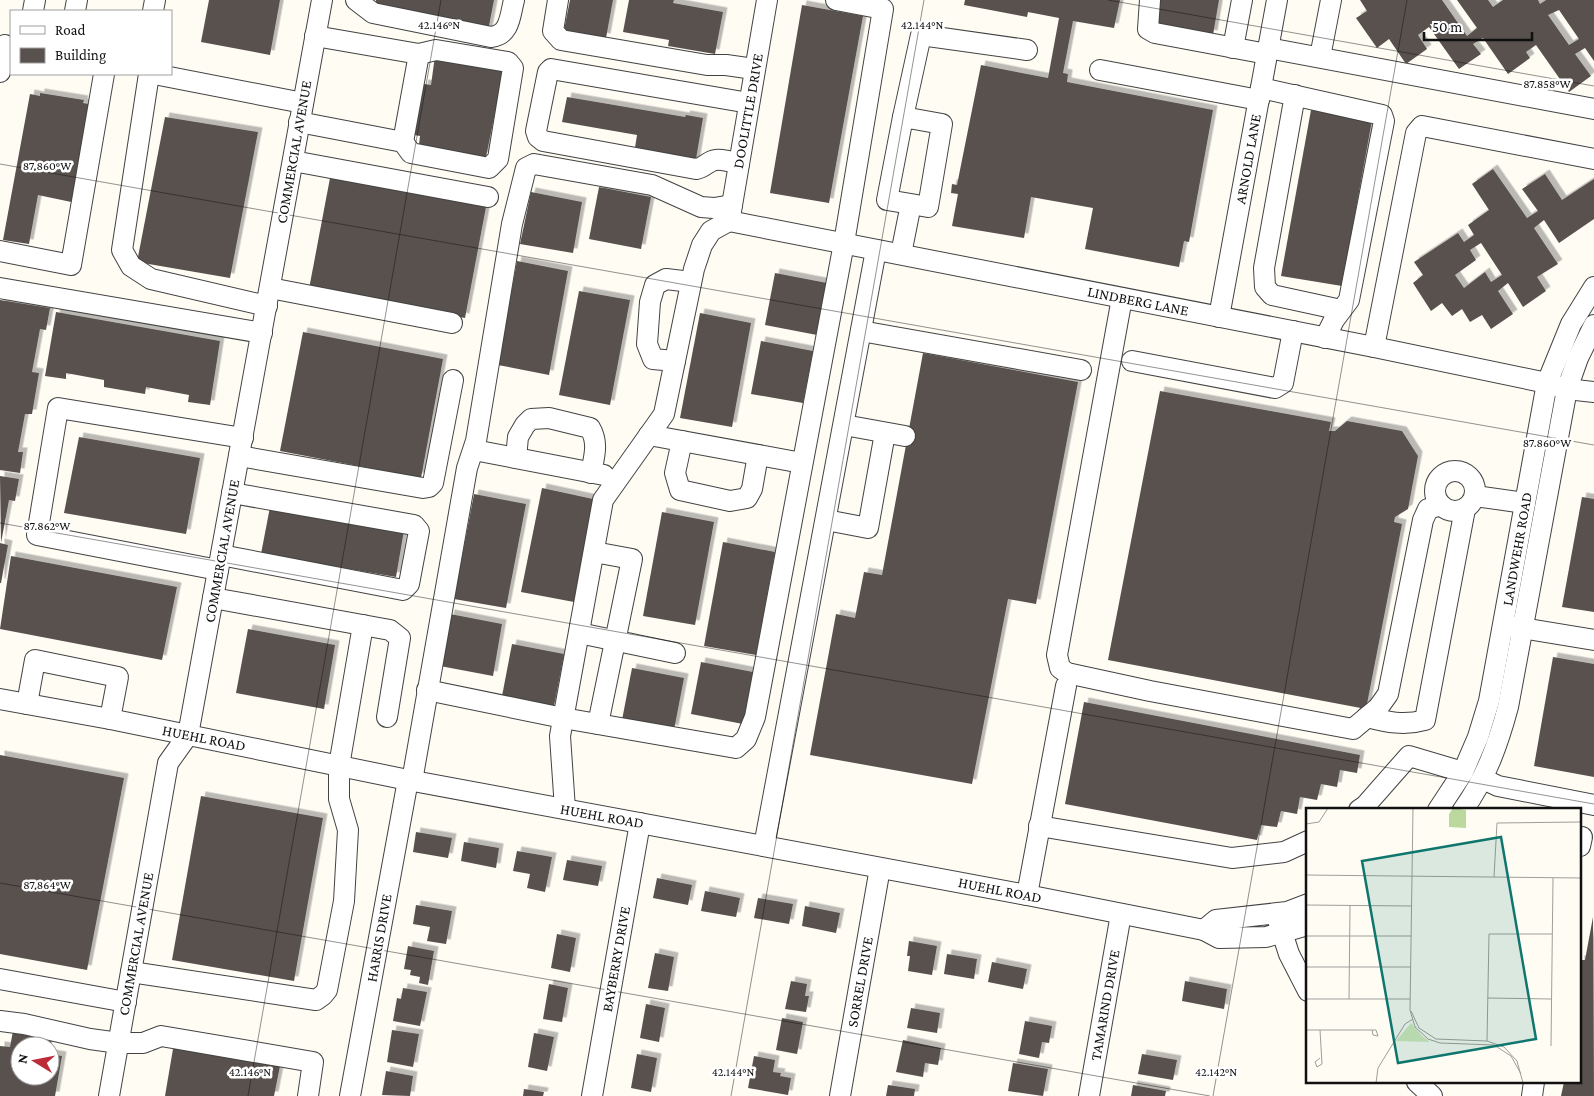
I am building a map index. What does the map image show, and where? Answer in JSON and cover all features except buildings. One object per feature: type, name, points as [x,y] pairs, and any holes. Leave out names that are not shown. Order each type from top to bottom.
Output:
[{"type":"street","name":"COMMERCIAL AVENUE","points":[[109,1096],[168,763],[188,734],[322,0]]},
{"type":"street","points":[[356,0],[373,13],[491,37],[500,35],[507,28],[514,0]]},
{"type":"street","points":[[558,0],[553,31],[561,40],[707,64],[754,69]]},
{"type":"street","name":"DOOLITTLE DRIVE","points":[[731,213],[767,0]]},
{"type":"street","points":[[427,690],[563,718],[736,748],[746,739],[755,717],[844,243],[884,4],[836,0]]},
{"type":"street","points":[[1150,0],[1148,29],[1155,33],[1233,48],[1320,57],[1594,109]]},
{"type":"street","points":[[1233,48],[1242,0]]},
{"type":"street","name":"ARNOLD LANE","points":[[1219,317],[1277,0]]},
{"type":"street","points":[[1320,57],[1331,0]]},
{"type":"street","points":[[903,117],[942,124],[928,207],[888,200],[903,117],[921,35],[1027,50]]},
{"type":"street","points":[[158,75],[301,112],[403,142],[411,153],[489,168],[498,159],[513,68],[508,62],[436,50],[419,54],[315,36]]},
{"type":"street","points":[[0,72],[5,45]]},
{"type":"street","points":[[403,142],[419,54]]},
{"type":"street","points":[[739,164],[716,160],[703,168],[696,169],[543,140],[538,137],[536,131],[548,72],[551,69],[749,103]]},
{"type":"street","points":[[1100,70],[1260,94],[1295,96],[1382,115],[1384,120],[1349,300],[1325,338]]},
{"type":"street","points":[[0,252],[71,265],[104,75]]},
{"type":"street","points":[[149,75],[122,250],[131,266],[151,279],[452,323]]},
{"type":"street","points":[[1295,96],[1264,268],[1265,287],[1272,295],[1341,310]]},
{"type":"street","points":[[1374,347],[1416,133],[1422,126],[1594,159]]},
{"type":"street","points":[[292,161],[488,197]]},
{"type":"street","name":"LINDBERG LANE","points":[[474,450],[512,224],[526,168],[534,164],[652,185],[701,207],[714,208],[876,250],[1594,392]]},
{"type":"street","points":[[901,254],[911,204]]},
{"type":"street","points":[[565,809],[560,736],[603,500],[664,414],[694,269],[702,246],[711,231],[731,213]]},
{"type":"street","points":[[764,846],[876,250]]},
{"type":"street","points":[[675,361],[653,359],[647,344],[650,302],[655,286],[666,280],[691,282]]},
{"type":"street","name":"LANDWEHR ROAD","points":[[1439,808],[1463,772],[1478,737],[1489,701],[1547,383],[1571,324],[1594,287]]},
{"type":"street","points":[[0,288],[262,333]]},
{"type":"street","points":[[1122,298],[1057,655],[1060,668],[1067,673],[1141,689],[1354,729],[1378,708],[1388,694],[1423,520],[1428,509],[1441,505]]},
{"type":"street","name":"LANDWEHR ROAD","points":[[1464,808],[1483,779],[1498,744],[1508,707],[1568,388],[1578,358],[1594,325]]},
{"type":"street","points":[[861,331],[1081,370]]},
{"type":"street","points":[[1132,361],[1275,388],[1283,383],[1293,331]]},
{"type":"street","points":[[232,493],[414,525],[419,531],[409,584],[403,590],[37,535],[58,408],[423,488],[429,487],[433,483],[453,380]]},
{"type":"street","points":[[516,458],[518,436],[525,425],[532,419],[549,418],[590,428],[595,436],[596,450],[591,473]]},
{"type":"street","points":[[844,425],[905,436]]},
{"type":"street","points":[[826,520],[868,528],[885,433]]},
{"type":"street","points":[[649,435],[802,463]]},
{"type":"street","points":[[682,441],[675,473],[680,490],[730,501],[747,498],[752,488],[758,455]]},
{"type":"street","points":[[474,450],[619,478]]},
{"type":"street","name":"HARRIS DRIVE","points":[[350,1096],[467,468],[474,450]]},
{"type":"street","points":[[1367,717],[1392,724],[1414,723],[1424,720],[1470,502],[1474,482],[1464,473],[1450,472],[1439,479],[1435,493],[1441,505],[1452,511],[1470,502],[1525,503]]},
{"type":"street","points":[[594,552],[632,558],[598,724]]},
{"type":"street","points":[[213,598],[390,630],[396,633],[400,638],[387,717]]},
{"type":"street","points":[[1503,624],[1594,640]]},
{"type":"street","points":[[131,972],[316,1000],[327,990],[344,901],[348,830],[339,799],[340,766],[363,625]]},
{"type":"street","points":[[579,633],[675,653]]},
{"type":"street","points":[[27,704],[34,660],[118,677],[110,719]]},
{"type":"street","points":[[1027,895],[1066,686]]},
{"type":"street","name":"HUEHL ROAD","points":[[0,699],[188,734],[410,780],[1027,895],[1204,930],[1216,920],[1279,923]]},
{"type":"street","points":[[1362,808],[1409,756],[1463,772]]},
{"type":"street","points":[[1483,779],[1498,786],[1594,805]]},
{"type":"street","name":"BAYBERRY DRIVE","points":[[592,1096],[640,823]]},
{"type":"street","points":[[1039,826],[1232,858],[1284,852],[1306,842]]},
{"type":"street","name":"SORREL DRIVE","points":[[840,1096],[880,868]]},
{"type":"street","points":[[1279,923],[1287,912],[1306,905]]},
{"type":"street","name":"TAMARIND DRIVE","points":[[1089,1096],[1121,914]]},
{"type":"street","points":[[1279,923],[1306,925]]},
{"type":"street","points":[[1279,923],[1289,954],[1306,987]]},
{"type":"street","points":[[0,979],[126,1002]]},
{"type":"street","points":[[0,1022],[3,1020],[90,1039],[118,1042],[143,1043],[161,1036],[313,1062],[308,1096]]},
{"type":"street","points":[[1419,1084],[1432,1096]]}]
